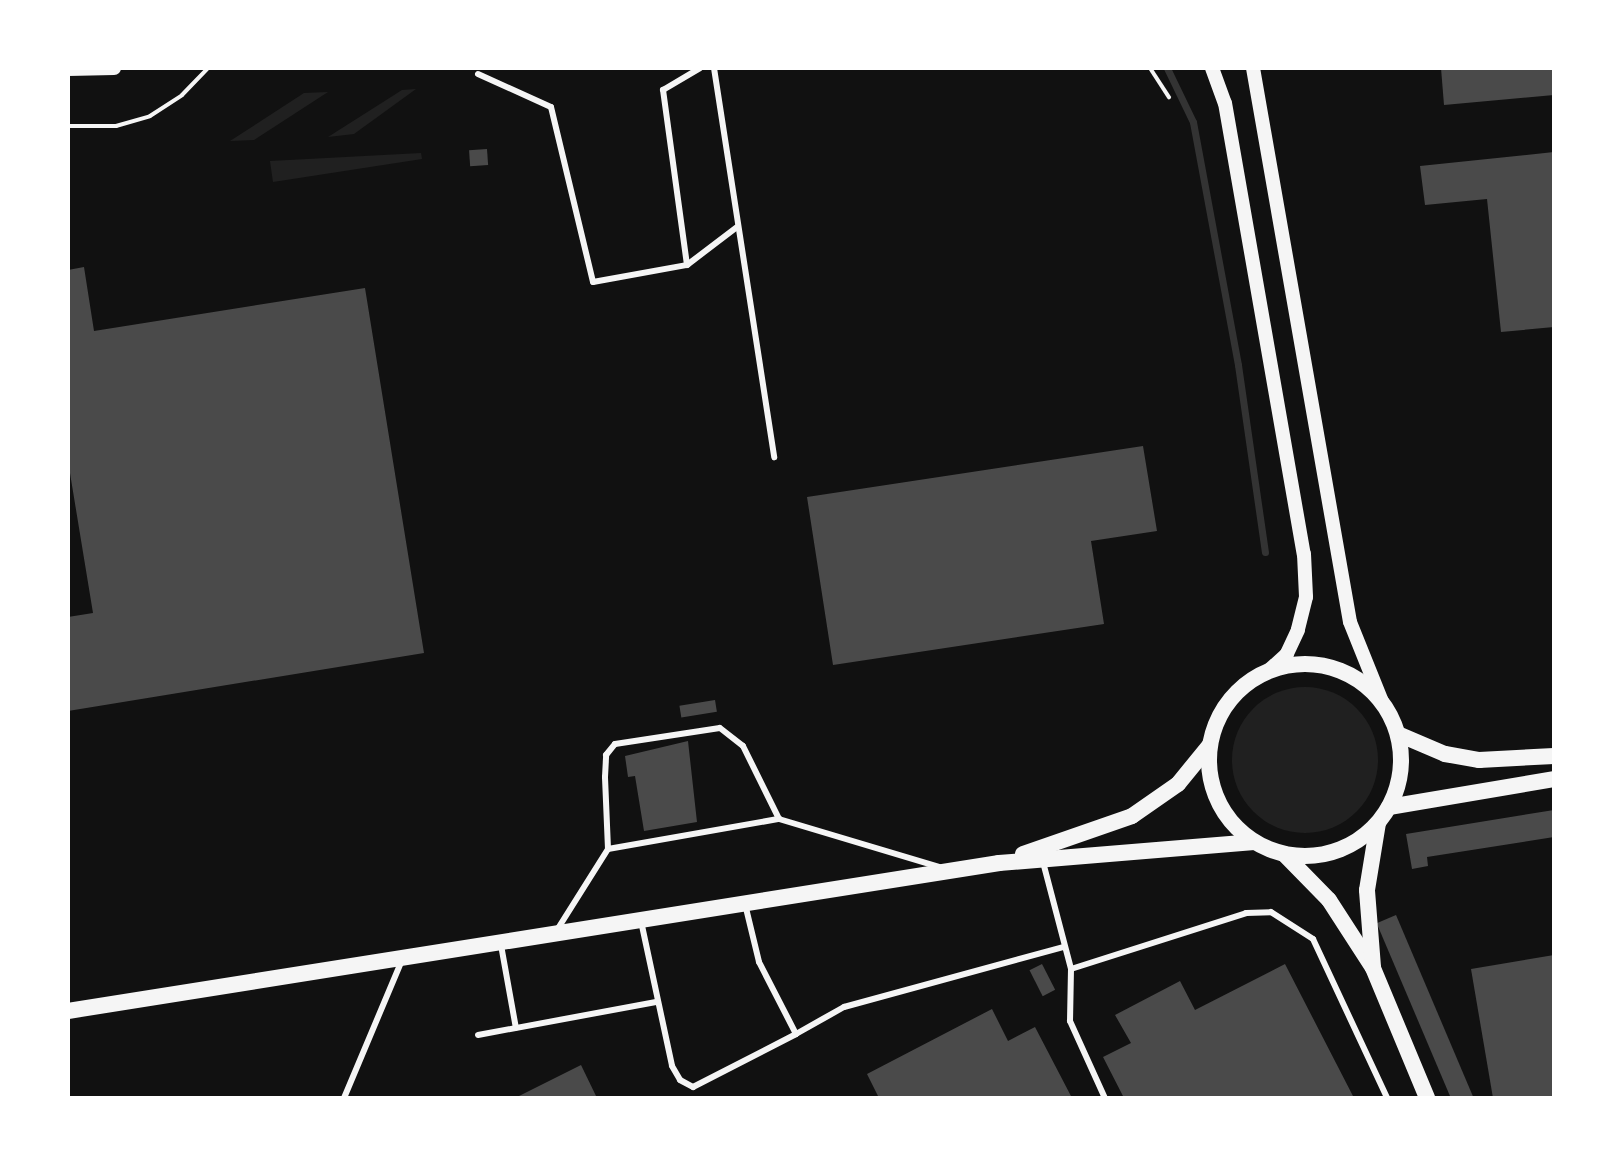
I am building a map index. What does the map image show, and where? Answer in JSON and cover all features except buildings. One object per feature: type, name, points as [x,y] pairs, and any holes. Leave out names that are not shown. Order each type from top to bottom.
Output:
[{"type":"main road","points":[[999,863],[1132,816],[1178,784],[1209,746],[1227,706],[1240,688],[1268,671],[1303,665],[1338,670],[1383,704],[1398,734],[1398,784],[1389,807],[1378,823],[1336,852],[1284,854]]},
{"type":"main road","points":[[1398,734],[1445,754],[1479,760],[1554,756]]},
{"type":"main road","points":[[1209,746],[1209,774],[1217,800],[1254,842]]},
{"type":"main road","points":[[1389,807],[1554,779]]},
{"type":"main road","points":[[1373,968],[1367,890],[1378,823]]},
{"type":"main road","points":[[68,1011],[999,863],[1254,842],[1284,854],[1329,900],[1373,968],[1427,1098]]},
{"type":"street","points":[[68,69],[114,68]]},
{"type":"street","points":[[1212,68],[1225,103],[1304,554],[1306,597],[1298,630],[1287,654],[1268,671]]},
{"type":"street","points":[[1253,68],[1350,622],[1383,704]]},
{"type":"lane","points":[[687,265],[663,90],[700,68]]},
{"type":"lane","points":[[714,68],[774,457]]},
{"type":"lane","points":[[478,74],[551,107],[593,282],[687,265],[737,227]]},
{"type":"lane","points":[[554,935],[608,849],[606,755],[615,744],[720,728],[743,746],[779,819]]},
{"type":"lane","points":[[608,849],[779,819],[950,871]]},
{"type":"lane","points":[[1042,859],[1071,969],[1070,1021],[1105,1098]]},
{"type":"lane","points":[[745,904],[759,962],[796,1034]]},
{"type":"lane","points":[[1071,969],[1246,913],[1271,912],[1313,939],[1387,1098]]},
{"type":"lane","points":[[641,921],[672,1066],[693,1087],[844,1007],[1064,947]]},
{"type":"lane","points":[[500,944],[516,1028]]},
{"type":"lane","points":[[344,1098],[402,960]]},
{"type":"lane","points":[[478,1035],[656,1002]]},
{"type":"path","points":[[68,126],[116,126],[150,116],[182,95],[208,68]]},
{"type":"path","points":[[1150,68],[1169,97]]},
{"type":"shaded area","points":[[416,89],[354,134],[328,137],[402,90]]},
{"type":"shaded area","points":[[328,92],[254,140],[230,141],[304,93]]},
{"type":"shaded area","points":[[421,153],[422,159],[273,182],[270,161]]},
{"type":"shaded area","points":[[1305,687],[1333,692],[1357,708],[1373,732],[1378,760],[1373,788],[1357,812],[1333,828],[1305,833],[1277,828],[1253,812],[1237,788],[1232,760],[1237,732],[1253,708],[1277,692]]},
{"type":"waterway","points":[[1167,68],[1193,122],[1238,365],[1265,552]]}]
